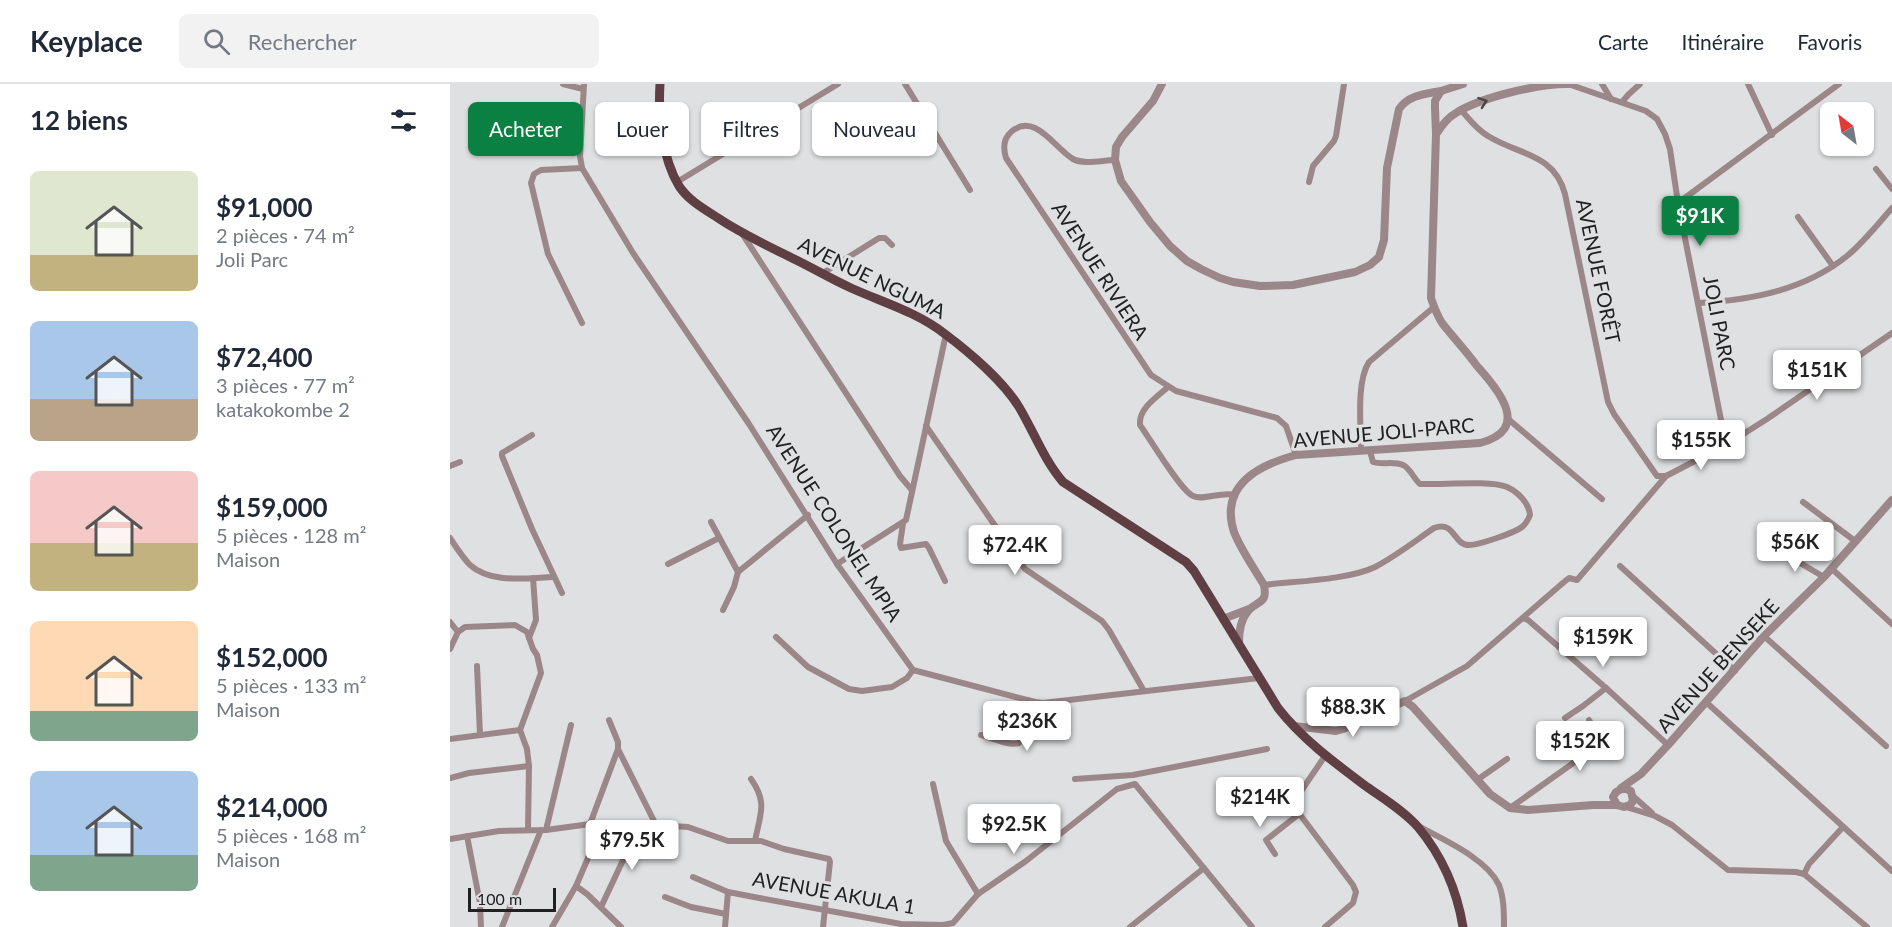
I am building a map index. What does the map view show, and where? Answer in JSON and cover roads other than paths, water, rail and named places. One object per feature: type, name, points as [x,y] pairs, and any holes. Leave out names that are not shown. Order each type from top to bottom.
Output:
[{"type":"main road","name":"AVENUE NGUMA","points":[[660,84],[660,112],[664,141],[677,182],[683,191],[741,233],[851,288],[918,317],[946,334],[989,372],[1009,393],[1063,482],[1186,562],[1194,571],[1278,708],[1325,756],[1417,826],[1450,880],[1458,901],[1462,927]]},
{"type":"street","points":[[563,84],[583,87]]},
{"type":"street","points":[[677,182],[838,84]]},
{"type":"street","points":[[905,84],[970,190]]},
{"type":"street","points":[[1162,84],[1153,101],[1116,147],[1114,160],[1123,186],[1170,246],[1201,269],[1233,282],[1270,286],[1293,285],[1328,278],[1362,269],[1375,261],[1382,252],[1384,240],[1387,168],[1400,109],[1404,102],[1412,98],[1463,84]]},
{"type":"street","points":[[1309,182],[1312,168],[1336,136],[1344,84]]},
{"type":"street","points":[[1436,134],[1447,119],[1461,110],[1509,88],[1568,84]]},
{"type":"street","name":"JOLI PARC","points":[[1568,84],[1652,114],[1661,126],[1670,149],[1678,203],[1726,445]]},
{"type":"street","points":[[1602,84],[1611,99]]},
{"type":"street","points":[[1623,102],[1640,84]]},
{"type":"street","points":[[1748,84],[1772,135]]},
{"type":"street","points":[[1678,203],[1839,84]]},
{"type":"street","name":"AVENUE COLONEL MPIA","points":[[583,87],[580,156],[582,168],[633,253],[749,424],[837,564],[913,670]]},
{"type":"street","points":[[1440,92],[1435,101],[1431,287],[1434,307],[1442,322],[1498,391],[1505,404],[1507,418],[1602,499]]},
{"type":"street","name":"AVENUE FORÊT","points":[[1461,110],[1486,135],[1537,158],[1553,170],[1561,181],[1608,402],[1655,475],[1662,477]]},
{"type":"street","name":"AVENUE RIVIERA","points":[[1114,160],[1073,159],[1041,131],[1030,126],[1017,128],[1004,142],[1006,158],[1150,375],[1176,391],[1277,418],[1286,426],[1296,454]]},
{"type":"street","points":[[582,168],[541,170],[534,174],[531,183],[547,250],[582,323]]},
{"type":"street","points":[[1876,169],[1892,189]]},
{"type":"street","points":[[1699,303],[1773,293],[1802,283],[1833,266],[1855,248],[1892,208]]},
{"type":"street","points":[[1797,217],[1833,266]]},
{"type":"street","points":[[741,233],[900,476],[911,489]]},
{"type":"street","points":[[823,273],[879,238],[885,238],[892,245]]},
{"type":"street","points":[[1264,585],[1343,576],[1366,570],[1396,555],[1437,526],[1448,528],[1462,543],[1470,545],[1509,534],[1527,522],[1530,511],[1525,501],[1508,487],[1492,484],[1420,484],[1406,466],[1372,462],[1366,451],[1361,383],[1365,369],[1370,362],[1434,307]]},
{"type":"street","points":[[1294,726],[1343,729],[1405,701],[1467,666],[1569,578],[1577,580],[1662,477],[1726,445],[1812,390],[1892,333]]},
{"type":"street","points":[[837,564],[903,523],[907,517],[911,489],[946,334]]},
{"type":"street","points":[[1168,387],[1144,410],[1140,417],[1140,425],[1190,494],[1198,497],[1235,495],[1232,508],[1235,534],[1264,585],[1263,600],[1249,609],[1223,619]]},
{"type":"street","name":"AVENUE JOLI-PARC","points":[[1235,495],[1247,478],[1261,467],[1296,454],[1480,443],[1497,435],[1504,427],[1507,418]]},
{"type":"street","points":[[926,426],[1025,569],[1102,621],[1144,691]]},
{"type":"street","points":[[531,435],[502,456],[553,578],[562,593]]},
{"type":"street","points":[[450,466],[460,462]]},
{"type":"street","name":"AVENUE BENSEKE","points":[[1641,774],[1764,636],[1824,577],[1892,500]]},
{"type":"street","points":[[1803,502],[1855,542]]},
{"type":"street","points":[[723,610],[738,572],[808,515]]},
{"type":"street","points":[[711,522],[738,572]]},
{"type":"street","points":[[903,523],[901,548],[926,544],[945,581]]},
{"type":"street","points":[[450,538],[471,566],[485,574],[502,578],[553,578]]},
{"type":"street","points":[[668,564],[719,538]]},
{"type":"street","points":[[1778,550],[1824,577]]},
{"type":"street","points":[[1620,566],[1735,671]]},
{"type":"street","points":[[1831,568],[1892,624]]},
{"type":"street","points":[[529,639],[536,620],[533,578]]},
{"type":"street","points":[[1239,643],[1242,622],[1249,609]]},
{"type":"street","points":[[1521,620],[1528,620],[1606,687],[1668,745]]},
{"type":"street","points":[[450,622],[458,632]]},
{"type":"street","points":[[450,649],[458,632],[465,627],[515,625],[527,632],[537,655],[541,673],[520,730],[527,749],[529,766],[528,830]]},
{"type":"street","points":[[1764,636],[1886,746]]},
{"type":"street","points":[[776,637],[808,667],[849,689],[861,691],[892,687],[902,682],[913,670],[1035,702],[1059,702],[1259,678]]},
{"type":"street","points":[[477,666],[480,735]]},
{"type":"street","points":[[1565,718],[1606,687]]},
{"type":"street","points":[[981,735],[1008,743],[1019,743],[1028,700]]},
{"type":"street","points":[[1405,701],[1413,707],[1477,780],[1496,799],[1510,808],[1527,810],[1617,805],[1655,816],[1679,830],[1728,870],[1804,874],[1867,927]]},
{"type":"street","points":[[1706,702],[1892,871]]},
{"type":"street","points":[[590,824],[618,749],[618,742],[609,720]]},
{"type":"street","points":[[1510,808],[1600,744],[1599,735],[1589,720]]},
{"type":"street","points":[[502,927],[544,830],[571,725]]},
{"type":"street","points":[[450,739],[520,730]]},
{"type":"street","points":[[618,749],[656,825]]},
{"type":"street","points":[[1075,779],[1133,775],[1267,749]]},
{"type":"street","points":[[1325,756],[1294,802],[1299,814],[1356,892],[1353,903],[1325,927]]},
{"type":"street","points":[[1477,780],[1507,759]]},
{"type":"street","points":[[450,778],[469,773],[529,766]]},
{"type":"street","points":[[1593,805],[1641,774]]},
{"type":"street","points":[[1626,807],[1630,805],[1641,774]]},
{"type":"street","points":[[1133,775],[1135,784],[1252,927]]},
{"type":"street","points":[[751,779],[762,799],[755,841]]},
{"type":"street","points":[[933,784],[946,841],[978,894]]},
{"type":"street","name":"AVENUE AKULA 1","points":[[693,877],[728,892],[901,924],[956,925],[978,894],[1026,861],[1117,789],[1135,784]]},
{"type":"street","points":[[1618,790],[1626,788],[1655,816]]},
{"type":"street","points":[[1617,805],[1614,800],[1618,790]]},
{"type":"street","points":[[1275,854],[1266,840],[1299,814]]},
{"type":"street","points":[[554,926],[576,886],[603,823]]},
{"type":"street","points":[[450,839],[499,831],[544,830],[603,823],[688,827],[728,841],[765,842],[784,849],[829,859],[823,927]]},
{"type":"street","points":[[601,907],[640,824]]},
{"type":"street","points":[[1417,826],[1457,847],[1490,873],[1498,884],[1503,901],[1504,927]]},
{"type":"street","points":[[1804,874],[1809,864],[1843,827]]},
{"type":"street","points":[[466,836],[481,910],[481,927]]},
{"type":"street","points":[[1130,927],[1204,868]]},
{"type":"street","points":[[576,886],[621,927]]},
{"type":"street","points":[[725,927],[728,892]]},
{"type":"street","points":[[665,897],[691,907],[726,914]]}]
